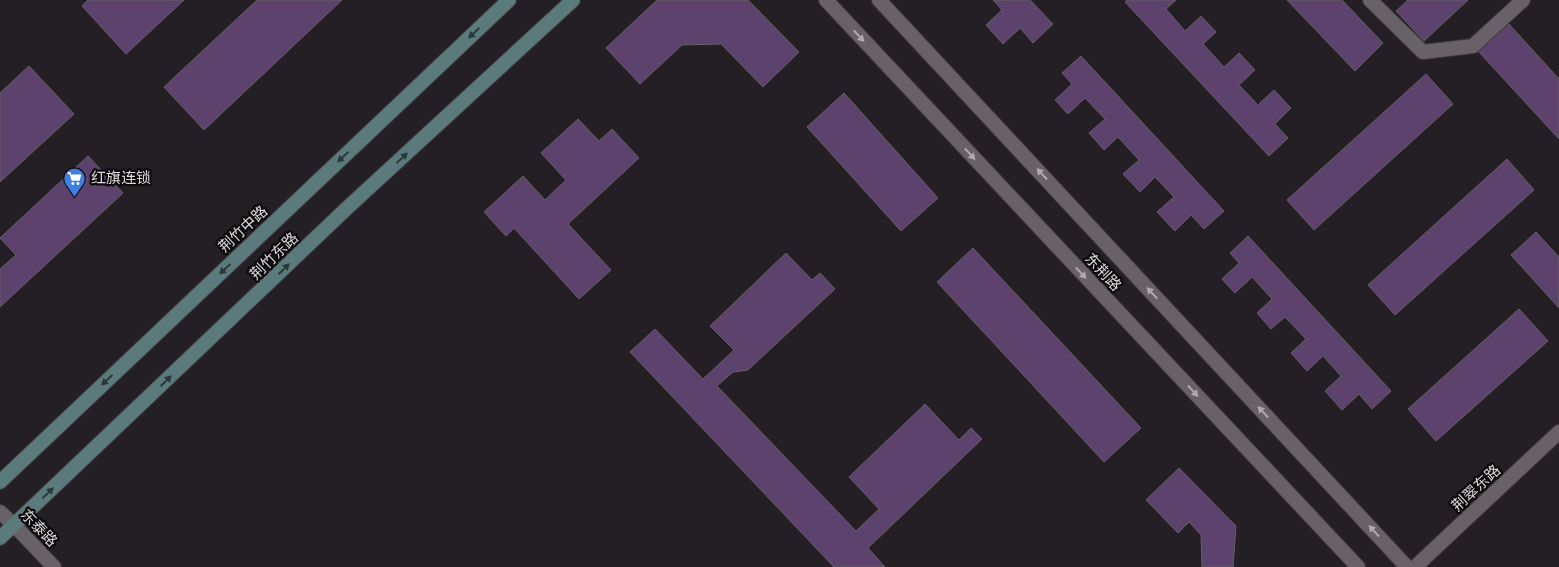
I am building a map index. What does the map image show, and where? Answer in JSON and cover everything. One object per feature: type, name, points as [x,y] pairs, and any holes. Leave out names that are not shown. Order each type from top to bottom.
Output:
[{"type":"main road","name":"荆竹中路","points":[[0,482],[509,0]]},
{"type":"main road","name":"荆竹东路","points":[[0,538],[346,209],[572,0]]},
{"type":"street","name":"东荆路","points":[[826,0],[1358,567]]},
{"type":"street","name":"东荆路","points":[[880,0],[1407,567]]},
{"type":"street","points":[[1370,0],[1423,52],[1473,46],[1523,0]]},
{"type":"street","name":"荆翠东路","points":[[1415,567],[1559,432]]},
{"type":"street","name":"东泰路","points":[[0,512],[54,567]]},
{"type":"building","points":[[88,0],[184,0],[126,54],[82,6]]},
{"type":"building","points":[[257,0],[342,0],[204,130],[164,87]]},
{"type":"building","points":[[657,0],[748,0],[799,52],[763,87],[721,44],[682,45],[640,84],[606,48]]},
{"type":"building","points":[[993,0],[1030,0],[1053,24],[1033,43],[1020,28],[1003,44],[986,25],[1002,10]]},
{"type":"building","points":[[1127,0],[1176,0],[1166,9],[1185,31],[1201,16],[1216,32],[1203,44],[1224,67],[1239,53],[1255,70],[1239,85],[1258,105],[1274,90],[1291,108],[1275,124],[1288,138],[1269,156],[1125,2]]},
{"type":"building","points":[[1287,0],[1342,0],[1383,43],[1355,71]]},
{"type":"building","points":[[1408,0],[1468,0],[1424,41],[1396,11]]},
{"type":"building","points":[[1508,23],[1559,79],[1559,139],[1478,51]]},
{"type":"building","points":[[1081,56],[1224,211],[1204,229],[1191,215],[1175,231],[1157,212],[1174,197],[1155,177],[1140,192],[1123,174],[1139,160],[1118,137],[1104,150],[1089,133],[1105,119],[1085,98],[1068,114],[1055,100],[1072,84],[1062,73]]},
{"type":"building","points":[[29,66],[74,114],[0,182],[0,93]]},
{"type":"building","points":[[1426,74],[1453,104],[1314,230],[1287,200]]},
{"type":"building","points":[[844,93],[938,198],[901,231],[807,127]]},
{"type":"building","points":[[578,119],[599,141],[612,129],[639,158],[568,224],[611,270],[579,299],[514,228],[506,236],[484,212],[523,176],[545,200],[566,180],[541,153]]},
{"type":"building","points":[[88,156],[123,193],[0,307],[0,269],[16,255],[0,238]]},
{"type":"building","points":[[1507,159],[1534,190],[1395,315],[1368,285]]},
{"type":"building","points":[[1536,232],[1559,257],[1559,308],[1511,255]]},
{"type":"building","points":[[1248,236],[1391,391],[1372,409],[1359,394],[1342,410],[1325,391],[1341,376],[1323,356],[1307,371],[1291,353],[1306,339],[1285,317],[1271,329],[1257,313],[1272,299],[1252,277],[1235,293],[1222,279],[1239,263],[1230,253]]},
{"type":"building","points":[[973,248],[1141,428],[1104,462],[937,282]]},
{"type":"building","points":[[786,253],[812,280],[820,273],[835,289],[748,370],[733,372],[717,386],[856,531],[879,509],[849,477],[925,404],[959,440],[971,428],[982,439],[868,548],[885,567],[834,567],[630,352],[655,329],[703,379],[734,350],[710,326]]},
{"type":"building","points":[[1519,309],[1548,341],[1436,441],[1408,409]]},
{"type":"building","points":[[1179,468],[1236,526],[1233,567],[1202,567],[1201,535],[1189,522],[1178,533],[1146,500]]},
{"type":"place","name":"红旗连锁","points":[[75,197]]}]
